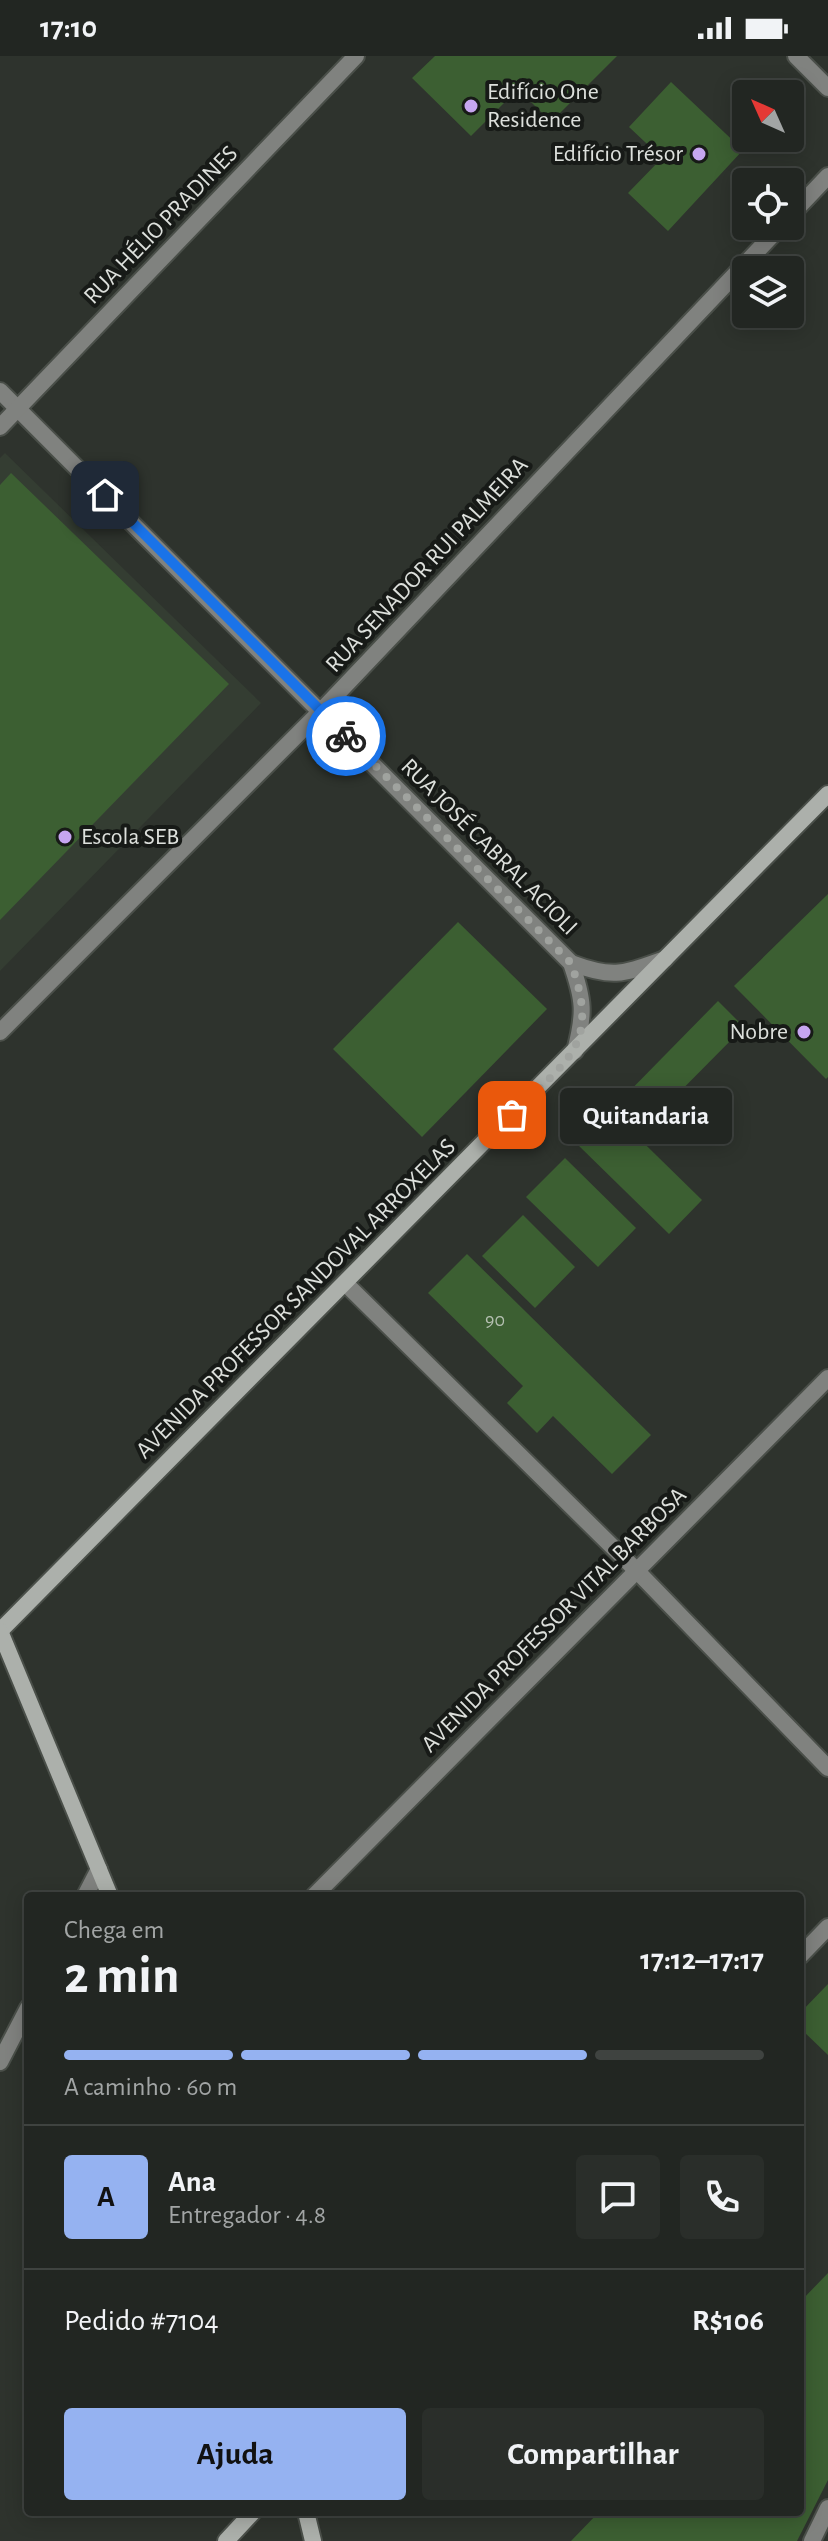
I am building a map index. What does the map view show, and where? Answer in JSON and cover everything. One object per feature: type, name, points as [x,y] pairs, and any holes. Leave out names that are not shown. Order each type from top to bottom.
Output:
[{"type":"street","name":"RUA HÉLIO PRADINES","points":[[0,427],[356,56]]},
{"type":"street","points":[[796,56],[828,88]]},
{"type":"street","points":[[804,201],[828,176]]},
{"type":"street","name":"RUA SENADOR RUI PALMEIRA","points":[[0,1032],[321,711],[768,240]]},
{"type":"street","name":"RUA JOSÉ CABRAL ACIOLI","points":[[0,391],[571,963],[595,972],[621,974],[666,959]]},
{"type":"street","name":"AVENIDA PROFESSOR SANDOVAL ARROXELAS","points":[[0,1631],[828,794]]},
{"type":"street","name":"RUA JOSÉ CABRAL ACIOLI","points":[[571,963],[582,995],[584,1017],[575,1051]]},
{"type":"street","points":[[346,1284],[636,1570],[828,1768]]},
{"type":"street","name":"AVENIDA PROFESSOR VITAL BARBOSA","points":[[318,1892],[828,1378]]},
{"type":"street","points":[[0,1631],[108,1892]]},
{"type":"street","points":[[87,1892],[99,1869]]},
{"type":"street","points":[[804,1952],[828,1927]]},
{"type":"street","points":[[0,2062],[7,2032],[24,2013]]},
{"type":"street","points":[[812,2541],[828,2508]]},
{"type":"street","points":[[226,2541],[249,2516]]},
{"type":"street","points":[[307,2516],[313,2541]]},
{"type":"shaded area","name":"Escola SEB","points":[[5,453],[261,703],[0,971],[0,458]]},
{"type":"building","name":"Edifício One Residence","points":[[435,56],[617,56],[551,122],[518,89],[471,136],[412,78]]},
{"type":"building","name":"Edifício Trésor","points":[[671,82],[732,140],[732,152],[741,152],[668,231],[628,193],[662,158],[629,127]]},
{"type":"building","name":"Escola SEB","points":[[11,473],[229,684],[0,920],[0,485]]},
{"type":"building","name":"Nobre","points":[[828,894],[828,1077],[826,1079],[734,986]]},
{"type":"building","points":[[458,922],[547,1009],[422,1137],[333,1049]]},
{"type":"building","points":[[718,1001],[744,1027],[640,1132],[614,1107]]},
{"type":"building","points":[[609,1109],[702,1200],[669,1234],[576,1143]]},
{"type":"building","points":[[565,1158],[636,1228],[598,1267],[526,1197]]},
{"type":"building","points":[[523,1215],[575,1267],[535,1308],[482,1256]]},
{"type":"building","points":[[467,1254],[651,1435],[612,1474],[553,1416],[537,1433],[507,1403],[523,1386],[428,1293]]},
{"type":"building","points":[[828,1984],[828,2055],[804,2032],[804,2009]]},
{"type":"building","points":[[828,2273],[828,2480],[797,2541],[571,2541],[595,2516],[804,2516],[804,2298]]},
{"type":"way so far","points":[[346,736],[571,963],[582,995],[584,1017],[575,1051],[512,1115]]},
{"type":"place","name":"Edifício One Residence","points":[[471,106]]},
{"type":"place","name":"Edifício Trésor","points":[[699,154]]},
{"type":"place","name":"Escola SEB","points":[[65,837]]},
{"type":"place","name":"Nobre","points":[[804,1032]]},
{"type":"place","name":"Quitandaria","points":[[512,1115]]},
{"type":"route","points":[[105,495],[346,736]]}]
